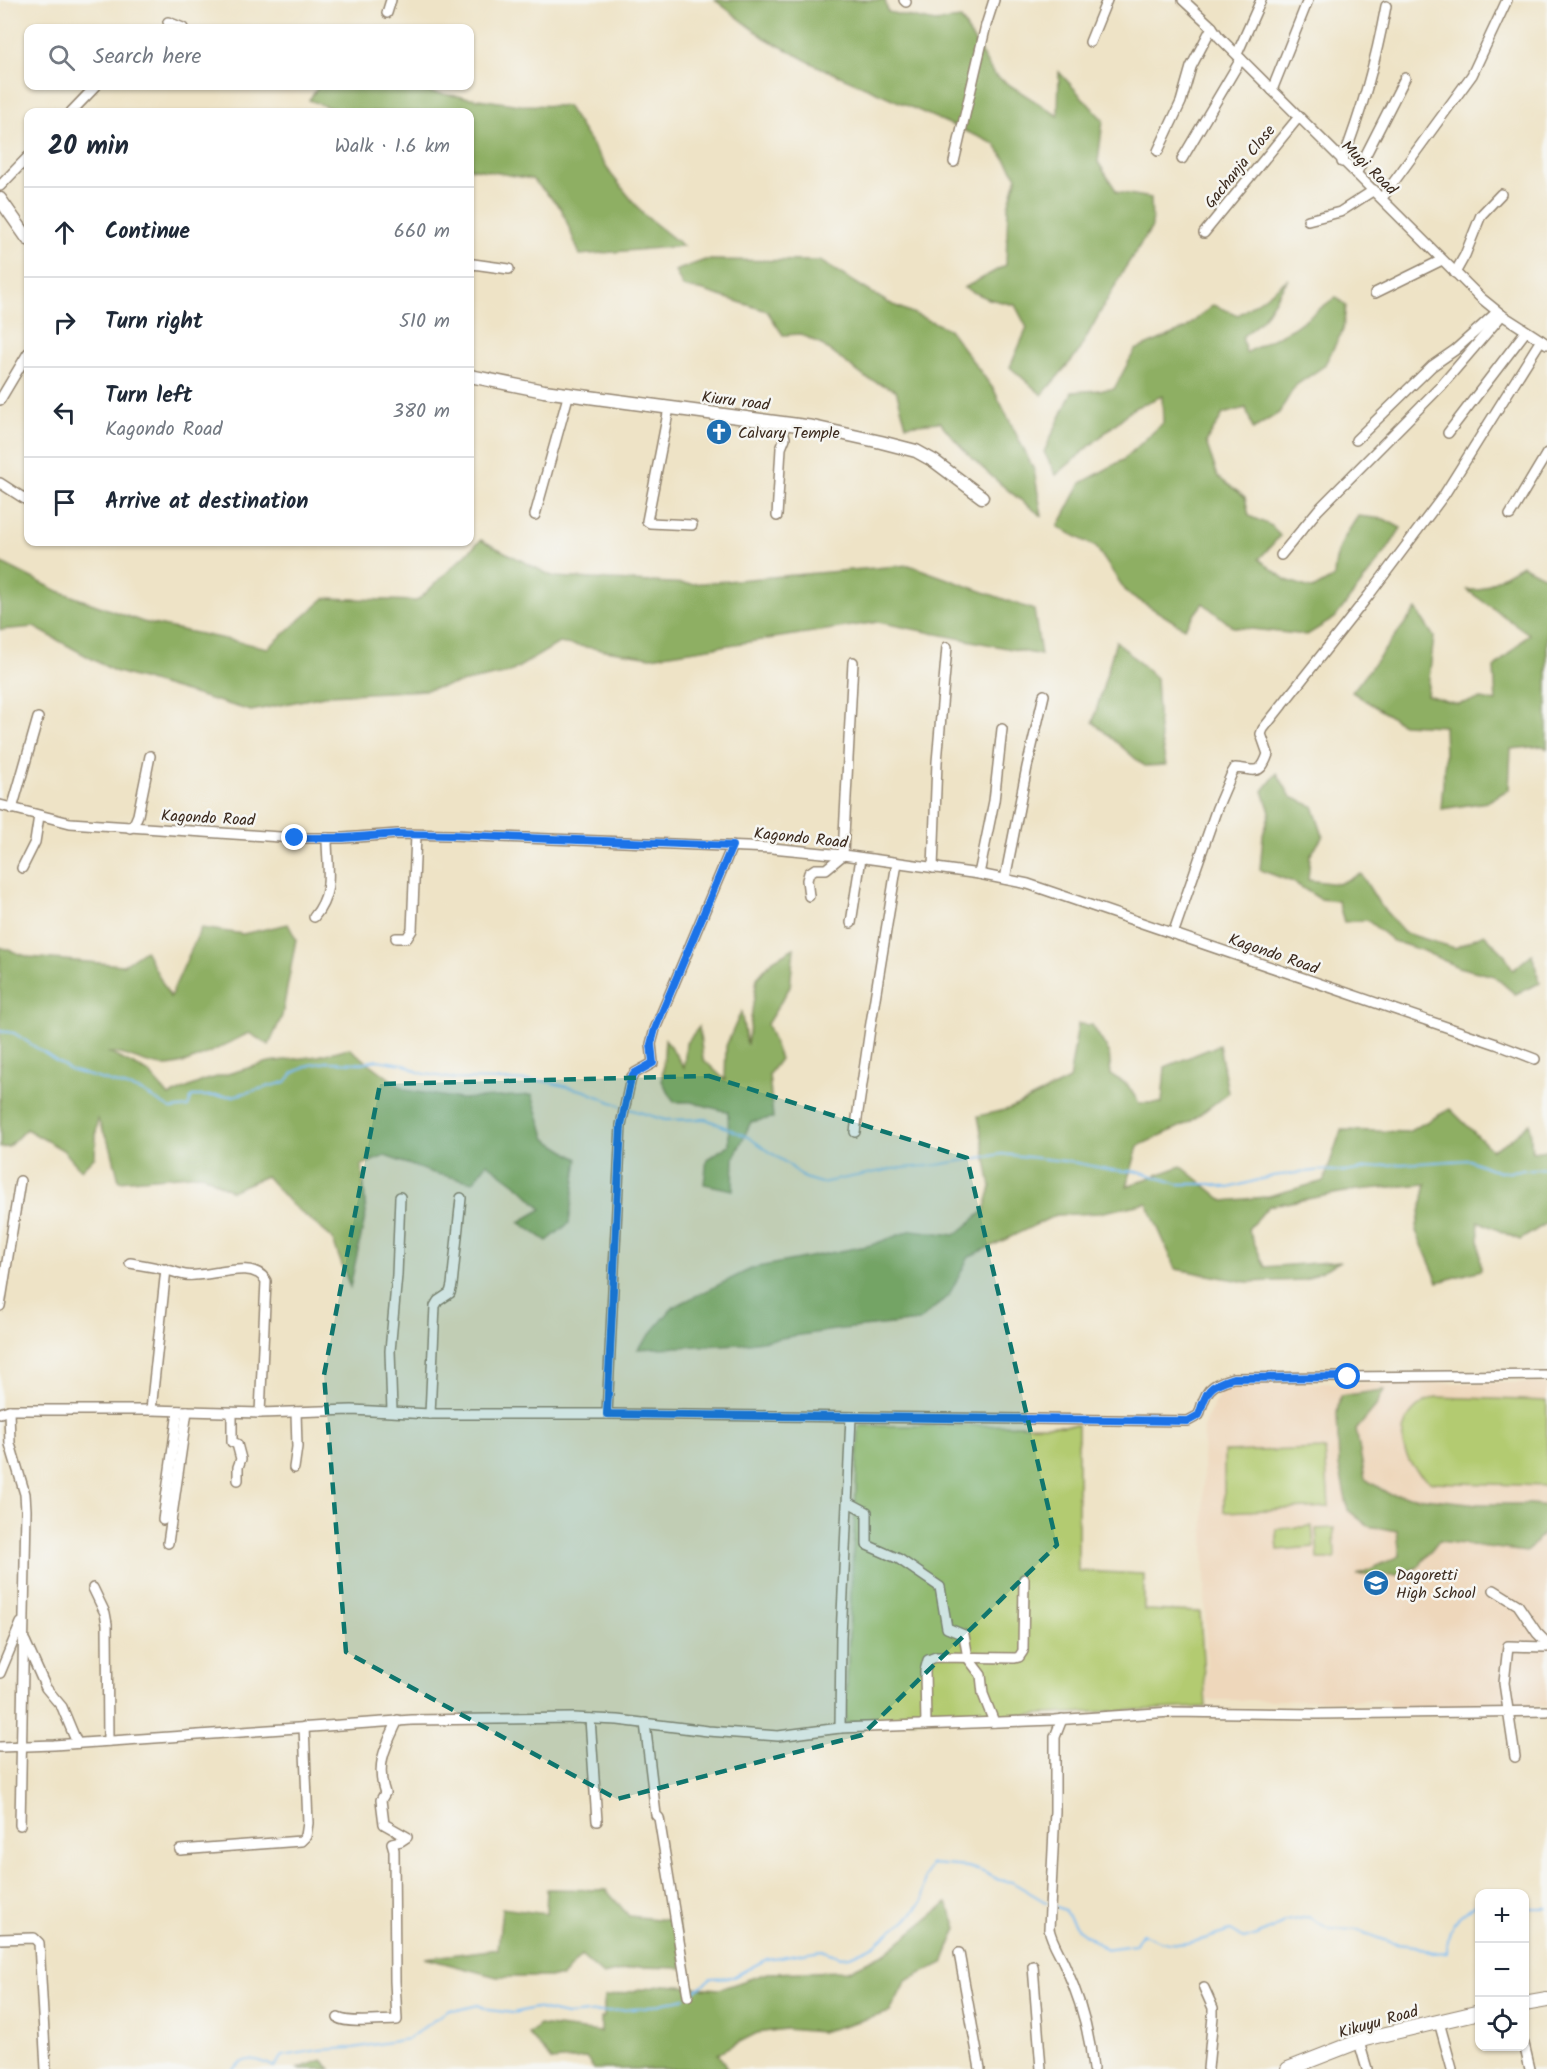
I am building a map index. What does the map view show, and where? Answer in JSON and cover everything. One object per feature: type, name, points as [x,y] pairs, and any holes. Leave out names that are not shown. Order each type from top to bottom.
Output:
[{"type":"main road","points":[[1529,2003],[1547,2000]]},
{"type":"main road","name":"Kikuyu Road","points":[[1288,2069],[1397,2030],[1475,2013]]},
{"type":"street","points":[[387,13],[391,0]]},
{"type":"street","points":[[954,162],[994,0]]},
{"type":"street","points":[[1090,42],[1107,0]]},
{"type":"street","name":"Mugi Road","points":[[1183,0],[1212,27],[1298,118],[1374,190],[1455,273],[1500,313],[1544,342]]},
{"type":"street","points":[[1182,159],[1239,56],[1261,0]]},
{"type":"street","points":[[1272,90],[1308,0]]},
{"type":"street","points":[[1382,198],[1472,75],[1507,0]]},
{"type":"street","points":[[1342,162],[1356,127],[1373,71],[1386,6]]},
{"type":"street","points":[[168,22],[173,24]]},
{"type":"street","points":[[1158,151],[1182,102],[1191,67],[1212,27]]},
{"type":"street","points":[[1356,174],[1405,78]]},
{"type":"street","points":[[75,108],[92,90]]},
{"type":"street","name":"Gachanja Close","points":[[1204,233],[1298,118]]},
{"type":"street","points":[[0,186],[24,161]]},
{"type":"street","points":[[1308,220],[1340,212],[1374,190]]},
{"type":"street","points":[[1455,273],[1481,215],[1501,194]]},
{"type":"street","points":[[0,199],[24,233]]},
{"type":"street","points":[[1375,293],[1442,260]]},
{"type":"street","points":[[474,264],[509,269]]},
{"type":"street","points":[[1356,440],[1432,366],[1500,313]]},
{"type":"street","points":[[1281,555],[1318,510],[1441,386],[1500,313]]},
{"type":"street","points":[[1448,433],[1526,331]]},
{"type":"street","points":[[1173,934],[1217,808],[1235,768],[1256,771],[1262,767],[1268,754],[1261,734],[1263,729],[1369,595],[1444,495],[1544,342]]},
{"type":"street","points":[[0,400],[24,360]]},
{"type":"street","name":"Kiuru road","points":[[474,377],[544,391],[813,427],[916,451],[934,461],[982,497]]},
{"type":"street","points":[[536,515],[569,393]]},
{"type":"street","points":[[669,408],[647,521],[692,525]]},
{"type":"street","points":[[777,516],[781,448],[784,438],[781,422]]},
{"type":"street","points":[[1510,515],[1547,453]]},
{"type":"street","points":[[0,483],[24,498]]},
{"type":"street","points":[[933,868],[937,762],[946,647]]},
{"type":"street","points":[[809,896],[807,880],[809,873],[815,869],[826,869],[843,855],[853,662]]},
{"type":"street","points":[[1005,879],[1044,695]]},
{"type":"street","points":[[12,809],[38,718]]},
{"type":"street","points":[[979,874],[994,801],[1002,729]]},
{"type":"street","points":[[129,828],[138,815],[150,756]]},
{"type":"street","name":"Kagondo Road","points":[[0,805],[70,823],[129,828],[327,838],[416,835],[732,846],[843,855],[979,874],[1028,884],[1535,1059]]},
{"type":"street","points":[[22,868],[35,842],[39,816]]},
{"type":"street","points":[[396,938],[407,938],[412,930],[416,835]]},
{"type":"street","points":[[314,917],[325,902],[328,890],[327,838]]},
{"type":"street","points":[[607,1414],[622,1116],[631,1078],[635,1073],[653,1063],[651,1044],[655,1029],[732,846]]},
{"type":"street","points":[[851,923],[861,858]]},
{"type":"street","points":[[855,1132],[897,863]]},
{"type":"street","points":[[0,1306],[20,1181]]},
{"type":"street","points":[[392,1411],[390,1352],[397,1275],[400,1197]]},
{"type":"street","points":[[430,1414],[435,1306],[438,1300],[450,1293],[452,1285],[461,1198]]},
{"type":"street","points":[[129,1263],[166,1269],[186,1276],[208,1275],[228,1270],[256,1271],[262,1274],[266,1281],[260,1413]]},
{"type":"street","points":[[152,1410],[166,1269]]},
{"type":"street","points":[[20,1825],[26,1510],[25,1494],[10,1444],[5,1412],[392,1411],[430,1414],[1188,1421],[1199,1415],[1208,1390],[1215,1383],[1233,1378],[1547,1375]]},
{"type":"street","points":[[163,1520],[183,1411]]},
{"type":"street","points":[[168,1543],[183,1411]]},
{"type":"street","points":[[294,1468],[297,1447],[296,1412]]},
{"type":"street","points":[[232,1413],[232,1442],[237,1444],[241,1459],[238,1467],[238,1480]]},
{"type":"street","points":[[840,1728],[851,1417]]},
{"type":"street","points":[[848,1502],[867,1512],[867,1545],[899,1559],[940,1587],[947,1628],[964,1635],[968,1658],[981,1675],[983,1694],[994,1722]]},
{"type":"street","points":[[926,1725],[925,1671],[928,1660],[936,1657],[1016,1658],[1021,1655],[1023,1651],[1024,1579]]},
{"type":"street","points":[[93,1588],[105,1613],[108,1741]]},
{"type":"street","points":[[1494,1590],[1518,1605],[1547,1645]]},
{"type":"street","points":[[0,1673],[24,1615]]},
{"type":"street","points":[[24,1639],[46,1688],[62,1707],[77,1743]]},
{"type":"street","points":[[1515,1757],[1504,1683],[1508,1646],[1547,1645]]},
{"type":"street","points":[[0,1747],[398,1720],[590,1719],[645,1723],[720,1733],[778,1736],[840,1728],[1171,1712],[1547,1711]]},
{"type":"street","points":[[590,1719],[597,1821]]},
{"type":"street","points":[[1062,1719],[1055,1737],[1055,1810],[1049,1929],[1078,1998],[1093,2069]]},
{"type":"street","points":[[338,2018],[345,2022],[364,2019],[397,2020],[394,1850],[392,1843],[407,1837],[384,1824],[381,1800],[385,1793],[379,1777],[383,1751],[398,1720]]},
{"type":"street","points":[[1042,1720],[1055,1737]]},
{"type":"street","points":[[645,1723],[656,1815],[659,1818],[688,1996]]},
{"type":"street","points":[[180,1850],[304,1839],[308,1823],[304,1726]]},
{"type":"street","points":[[0,1939],[27,1937],[37,1940],[40,1952],[46,2069]]},
{"type":"street","points":[[959,1953],[980,2069]]},
{"type":"street","points":[[1033,1966],[1041,2069]]},
{"type":"street","points":[[1204,1988],[1213,2008],[1208,2069]]},
{"type":"street","points":[[1439,2022],[1452,2069]]},
{"type":"street","points":[[1359,2042],[1367,2069]]},
{"type":"street","points":[[1526,2051],[1530,2069]]},
{"type":"highlighted area","points":[[709,1076],[967,1158],[1057,1545],[862,1735],[617,1799],[346,1652],[324,1375],[380,1084]]},
{"type":"shaded area","name":"Dagoretti High School","points":[[1323,1383],[1547,1383],[1547,1706],[1390,1708],[1389,1701],[1383,1700],[1207,1700],[1204,1425],[1222,1387]]},
{"type":"green space","points":[[715,0],[885,0],[888,12],[935,22],[961,19],[994,75],[1058,116],[1059,72],[1103,120],[1098,162],[1117,192],[1151,198],[1152,227],[1125,268],[1077,354],[1042,395],[1010,367],[1027,328],[1015,305],[989,299],[964,288],[1006,265],[1008,206],[1017,177],[995,144],[815,65],[765,38]]},
{"type":"green space","points":[[316,90],[415,90],[520,105],[567,106],[611,174],[643,214],[683,246],[580,255],[561,208],[532,179],[474,169],[474,108],[330,108],[309,100]]},
{"type":"green space","points":[[705,260],[820,261],[887,302],[949,329],[994,390],[1034,470],[1042,516],[988,473],[940,422],[906,425],[896,390],[866,378],[822,345],[801,334],[783,335],[767,311],[704,291],[683,287],[675,271]]},
{"type":"green space","points":[[1288,279],[1262,320],[1242,337],[1246,353],[1293,328],[1336,297],[1346,306],[1343,330],[1324,366],[1295,386],[1279,413],[1253,429],[1246,408],[1223,414],[1206,442],[1218,477],[1245,497],[1249,516],[1272,526],[1280,536],[1259,559],[1286,580],[1313,589],[1334,577],[1336,559],[1341,545],[1358,516],[1384,519],[1401,528],[1335,618],[1307,635],[1233,627],[1203,603],[1184,628],[1127,593],[1096,547],[1058,527],[1081,483],[1123,460],[1163,423],[1162,396],[1134,408],[1056,475],[1044,452],[1072,392],[1114,389],[1135,350],[1185,329],[1213,305],[1238,315]]},
{"type":"green space","points":[[481,540],[554,577],[691,584],[909,565],[1034,610],[1041,655],[878,622],[651,657],[559,643],[509,673],[426,690],[329,695],[251,711],[114,671],[34,627],[0,630],[0,562],[58,591],[143,622],[268,648],[325,598],[417,601]]},
{"type":"green space","points":[[1522,565],[1547,578],[1547,749],[1543,746],[1511,749],[1509,789],[1487,802],[1441,809],[1445,757],[1444,726],[1402,724],[1352,692],[1416,609],[1434,637],[1427,695],[1457,704],[1482,699],[1496,702],[1494,668],[1529,634],[1467,590],[1479,590]]},
{"type":"green space","points":[[1116,641],[1156,678],[1159,731],[1166,765],[1144,766],[1093,722]]},
{"type":"green space","points":[[1277,773],[1291,797],[1313,806],[1323,836],[1310,856],[1308,880],[1338,884],[1361,874],[1380,905],[1405,933],[1455,948],[1484,934],[1505,955],[1513,970],[1532,954],[1540,983],[1515,994],[1494,976],[1458,967],[1421,950],[1393,941],[1367,920],[1344,922],[1338,901],[1320,899],[1293,882],[1260,870],[1263,835],[1270,812],[1263,791]]},
{"type":"green space","points":[[288,924],[296,939],[282,1016],[269,1045],[249,1033],[195,1059],[163,1066],[122,1054],[109,1053],[148,1072],[169,1096],[203,1081],[269,1062],[318,1056],[349,1048],[405,1090],[460,1099],[532,1095],[546,1139],[578,1159],[569,1223],[547,1241],[519,1222],[542,1209],[522,1189],[487,1163],[473,1182],[433,1173],[385,1156],[362,1165],[366,1213],[350,1287],[332,1238],[291,1204],[266,1176],[231,1191],[202,1174],[119,1181],[111,1148],[97,1118],[95,1156],[81,1170],[63,1150],[26,1129],[8,1147],[0,1148],[0,947],[29,957],[123,965],[145,950],[170,997],[201,928],[243,934]]},
{"type":"green space","points":[[794,948],[790,987],[767,1024],[780,1059],[769,1074],[773,1118],[751,1122],[734,1158],[733,1190],[704,1184],[707,1159],[729,1145],[728,1112],[691,1102],[674,1102],[662,1081],[665,1039],[684,1067],[686,1043],[699,1027],[703,1059],[725,1080],[726,1046],[741,1012],[747,1045],[757,978],[773,960]]},
{"type":"green space","points":[[1078,1024],[1092,1025],[1109,1052],[1111,1075],[1127,1084],[1139,1103],[1162,1103],[1165,1067],[1219,1045],[1228,1093],[1190,1122],[1138,1146],[1127,1186],[1181,1166],[1224,1201],[1265,1197],[1324,1181],[1341,1130],[1408,1132],[1450,1109],[1492,1150],[1508,1141],[1530,1123],[1532,1152],[1547,1150],[1547,1223],[1520,1240],[1478,1221],[1481,1270],[1438,1282],[1416,1231],[1426,1184],[1356,1190],[1269,1206],[1248,1229],[1265,1267],[1341,1261],[1304,1280],[1246,1282],[1176,1269],[1147,1203],[1099,1213],[1056,1215],[969,1257],[949,1295],[919,1321],[834,1330],[742,1344],[638,1349],[673,1307],[753,1268],[871,1245],[912,1230],[955,1235],[984,1211],[991,1187],[978,1116],[1009,1109],[1069,1080]]},
{"type":"green space","points":[[1384,1390],[1376,1406],[1356,1430],[1365,1479],[1389,1494],[1478,1504],[1547,1506],[1547,1529],[1527,1552],[1439,1541],[1418,1567],[1397,1575],[1357,1575],[1400,1556],[1397,1531],[1368,1526],[1348,1510],[1339,1466],[1337,1413],[1340,1396]]},
{"type":"green space","points":[[1436,1397],[1547,1401],[1547,1486],[1430,1482],[1409,1461],[1404,1449],[1403,1436],[1405,1425],[1411,1414],[1421,1404]]},
{"type":"green space","points":[[1078,1425],[1078,1571],[1144,1574],[1144,1610],[1200,1612],[1206,1707],[845,1723],[859,1426]]},
{"type":"green space","points":[[1325,1449],[1329,1507],[1224,1512],[1224,1452]]},
{"type":"green space","points":[[1312,1526],[1314,1547],[1278,1550],[1276,1529]]},
{"type":"green space","points":[[1334,1528],[1335,1559],[1318,1559],[1316,1529]]},
{"type":"green space","points":[[547,1889],[606,1890],[629,1916],[678,1921],[682,1968],[639,1967],[603,1975],[581,1956],[562,1977],[497,1977],[425,1958],[498,1949],[502,1908],[546,1914]]},
{"type":"green space","points":[[947,1903],[957,1928],[943,1963],[906,1981],[890,2012],[821,2032],[785,2029],[757,2033],[718,2053],[727,2069],[594,2069],[586,2058],[552,2061],[529,2034],[539,2025],[601,2032],[604,1997],[664,1985],[720,1989],[767,1973],[848,1971],[885,1953]]},
{"type":"green space","points":[[322,2060],[331,2069],[297,2069]]},
{"type":"waterway","points":[[0,1031],[14,1033],[70,1070],[141,1091],[171,1109],[188,1107],[192,1096],[233,1096],[286,1082],[293,1073],[310,1065],[327,1062],[361,1063],[377,1060],[403,1064],[420,1073],[455,1079],[543,1081],[585,1091],[621,1106]]},
{"type":"waterway","points":[[626,1108],[665,1120],[706,1119],[748,1137],[804,1178],[821,1183],[892,1169],[937,1165],[1002,1154],[1141,1172],[1178,1184],[1211,1184],[1229,1188],[1273,1176],[1322,1170],[1345,1172],[1386,1165],[1469,1160],[1499,1172],[1547,1168]]},
{"type":"waterway","points":[[690,1995],[711,1978],[733,1977],[767,1959],[822,1950],[840,1957],[850,1956],[875,1945],[906,1921],[923,1901],[924,1881],[931,1864],[968,1867],[983,1872],[999,1880],[1012,1882],[1047,1903]]},
{"type":"waterway","points":[[1052,1905],[1064,1910],[1078,1929],[1105,1949],[1135,1945],[1142,1933],[1166,1943],[1176,1944],[1231,1931],[1244,1939],[1286,1921],[1309,1917],[1329,1929],[1356,1930],[1396,1944],[1415,1946],[1433,1953],[1447,1952],[1449,1932],[1452,1926],[1475,1904]]},
{"type":"waterway","points":[[1529,1908],[1547,1908]]},
{"type":"waterway","points":[[233,2069],[248,2060],[258,2060],[274,2067],[283,2056],[408,2039],[449,2009],[458,2010],[478,2005],[489,2010],[513,2013],[535,2008],[566,2015],[645,2008],[685,1998]]},
{"type":"place","name":"Calvary Temple","points":[[719,432]]},
{"type":"place","name":"Dagoretti High School","points":[[1376,1583]]},
{"type":"route","points":[[295,838],[343,838],[398,834],[732,846],[655,1029],[651,1044],[653,1063],[635,1073],[631,1078],[621,1125],[607,1414],[1188,1421],[1199,1415],[1208,1390],[1215,1383],[1233,1378],[1348,1377]]}]
